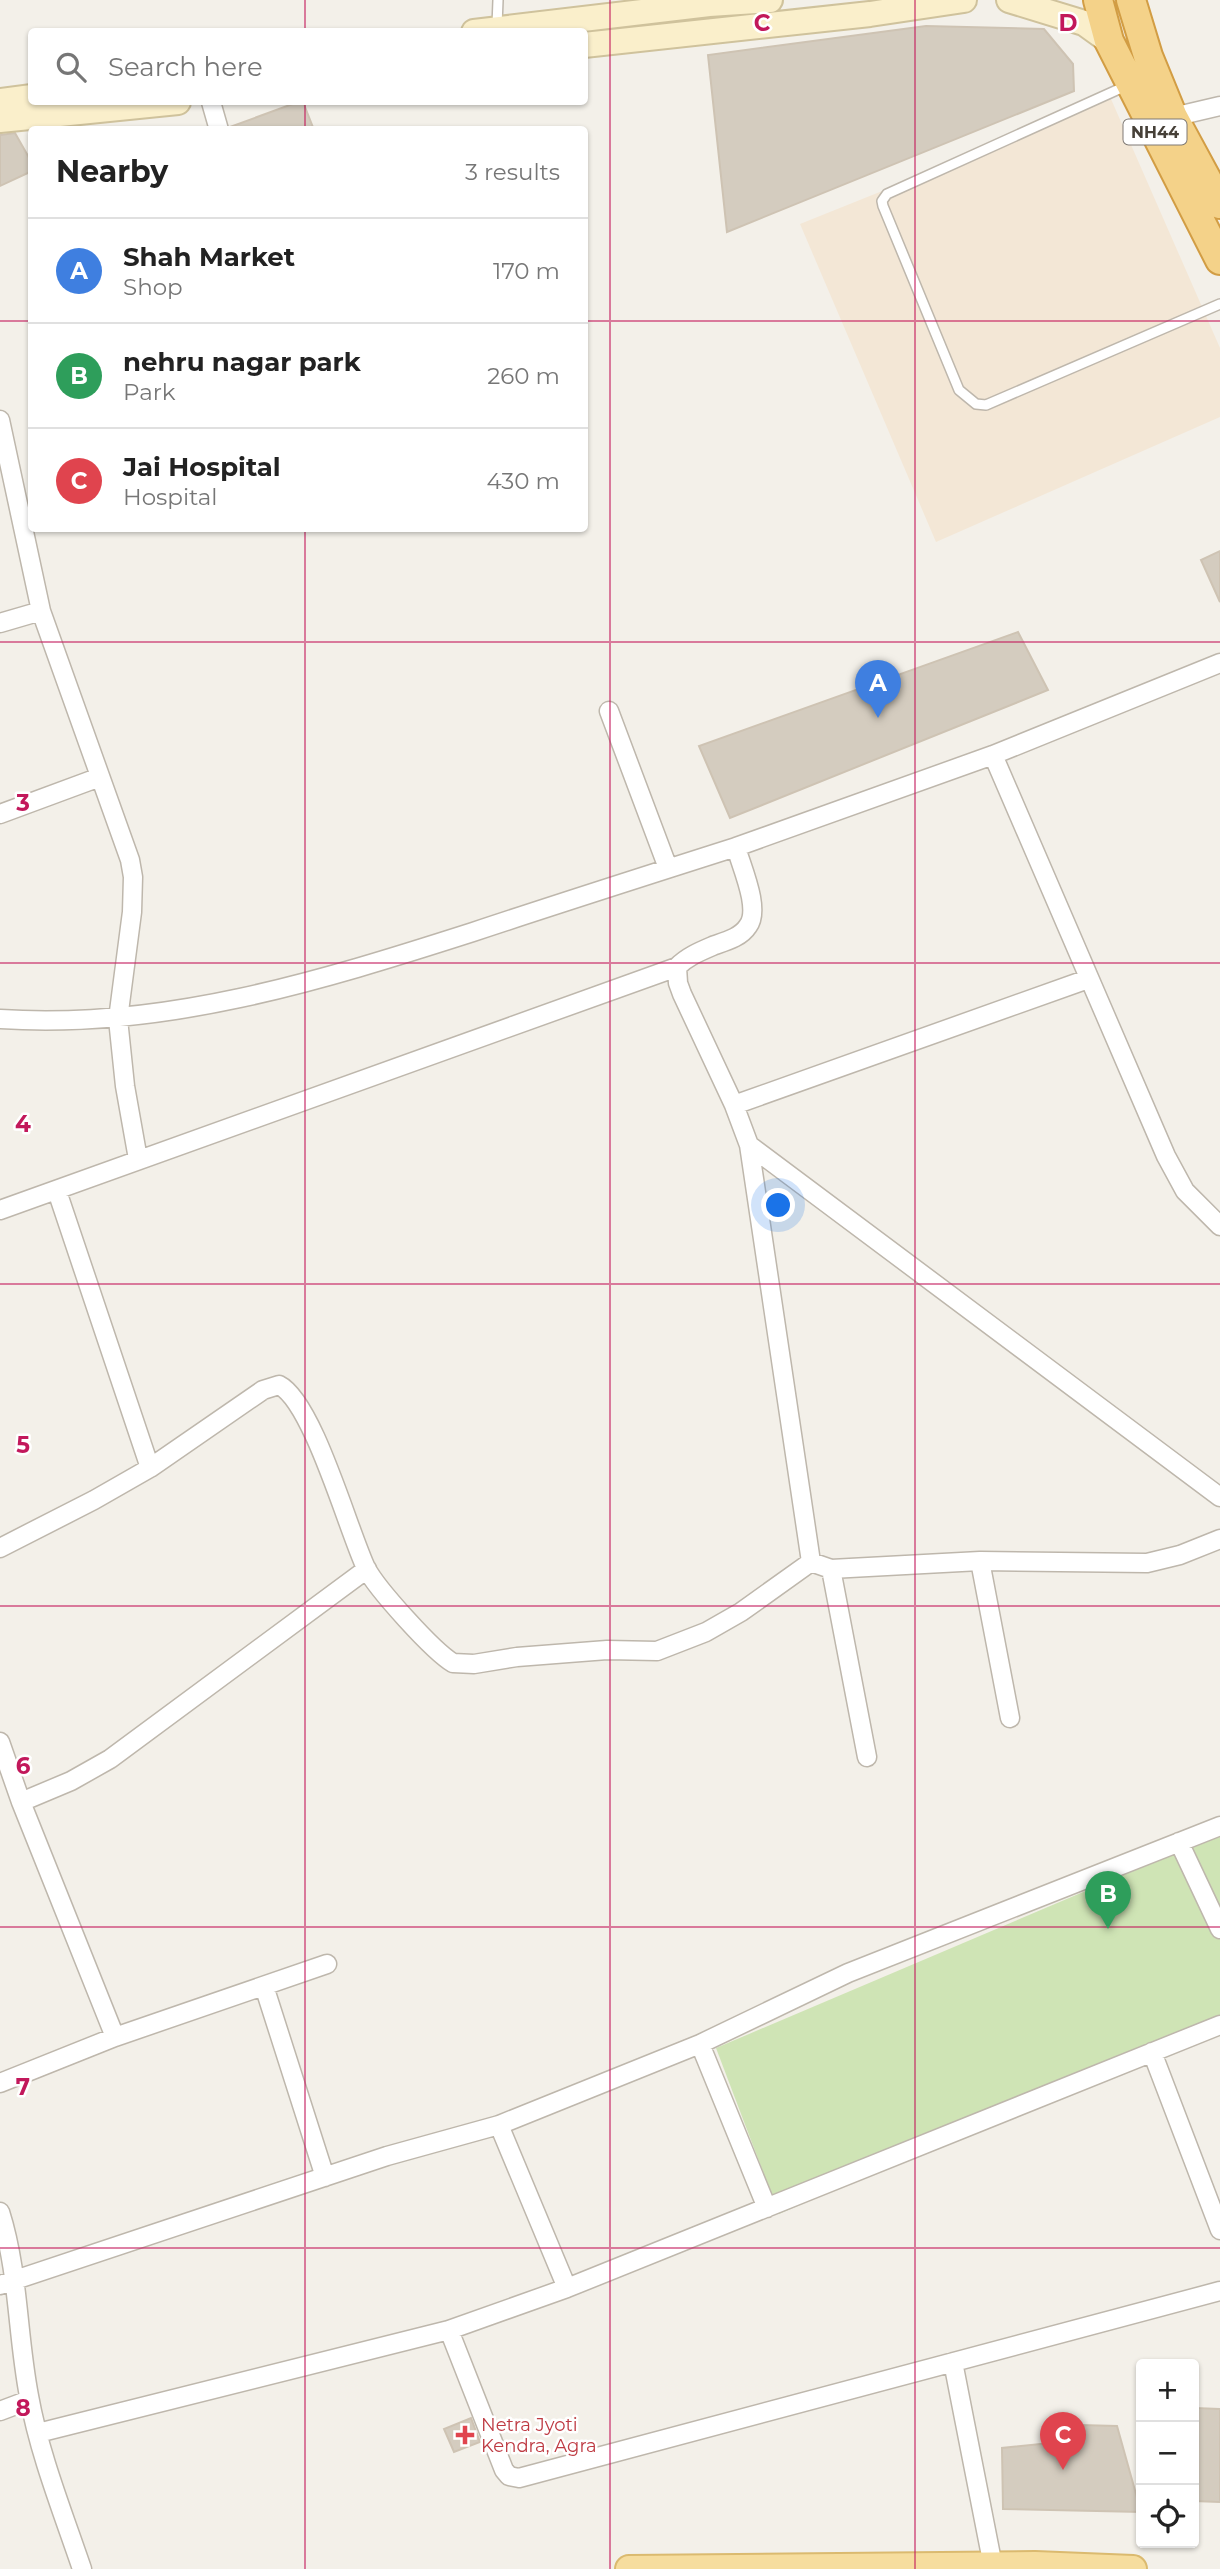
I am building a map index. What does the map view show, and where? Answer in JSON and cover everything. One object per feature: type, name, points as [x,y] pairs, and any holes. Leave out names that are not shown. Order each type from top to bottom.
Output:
[{"type":"highway","name":"NH44","points":[[1098,0],[1109,41],[1220,260]]},
{"type":"highway","name":"NH44","points":[[1131,0],[1148,57],[1173,117],[1220,204]]},
{"type":"main road","points":[[506,28],[709,2],[770,0]]},
{"type":"main road","points":[[588,45],[964,0]]},
{"type":"main road","points":[[1009,0],[1084,23],[1109,41]]},
{"type":"main road","points":[[0,101],[28,97]]},
{"type":"main road","points":[[0,120],[148,105]]},
{"type":"main road","points":[[629,2569],[993,2566],[1133,2569]]},
{"type":"street","points":[[212,105],[218,126]]},
{"type":"street","points":[[1173,117],[1220,106]]},
{"type":"street","points":[[0,420],[41,611],[130,860],[133,877],[132,912],[118,1019],[125,1086],[138,1159]]},
{"type":"street","points":[[0,623],[41,611]]},
{"type":"street","points":[[0,1019],[118,1019],[231,1000],[338,974],[736,847],[993,755],[1220,663]]},
{"type":"street","points":[[608,710],[668,869]]},
{"type":"street","points":[[993,755],[1088,979],[1175,1173],[1196,1204],[1220,1226]]},
{"type":"street","points":[[0,814],[100,777]]},
{"type":"street","points":[[0,1210],[677,967],[686,958],[736,937],[749,926],[753,911],[752,902],[736,847]]},
{"type":"street","points":[[677,967],[682,994],[734,1105],[749,1145],[811,1562]]},
{"type":"street","points":[[734,1105],[1088,979]]},
{"type":"street","points":[[749,1145],[1220,1497]]},
{"type":"street","points":[[57,1191],[150,1468]]},
{"type":"street","points":[[0,1548],[150,1468],[263,1390],[279,1385],[290,1393],[315,1436],[367,1569],[379,1589],[448,1660],[461,1665],[607,1650],[657,1651],[706,1632],[741,1612],[811,1562]]},
{"type":"street","points":[[811,1562],[831,1569],[980,1561],[1147,1563],[1180,1555],[1220,1539]]},
{"type":"street","points":[[980,1561],[1010,1718]]},
{"type":"street","points":[[21,1802],[71,1781],[110,1759],[367,1569]]},
{"type":"street","points":[[831,1569],[867,1757]]},
{"type":"street","points":[[0,1742],[21,1802],[115,2037]]},
{"type":"street","points":[[8,2283],[325,2177],[499,2124],[700,2044],[848,1973],[1220,1826]]},
{"type":"street","points":[[1179,1842],[1220,1929]]},
{"type":"street","points":[[0,2083],[115,2037],[327,1964]]},
{"type":"street","points":[[264,1986],[325,2177]]},
{"type":"street","points":[[38,2433],[449,2330],[566,2288],[1220,2025]]},
{"type":"street","points":[[700,2044],[767,2208]]},
{"type":"street","points":[[1152,2052],[1220,2230]]},
{"type":"street","points":[[499,2124],[566,2288]]},
{"type":"street","points":[[0,2212],[9,2242],[8,2283],[29,2400],[82,2569]]},
{"type":"street","points":[[449,2330],[500,2462],[504,2470],[514,2478],[541,2474],[1220,2291]]},
{"type":"street","points":[[953,2362],[993,2566]]},
{"type":"street","points":[[0,2411],[29,2400]]},
{"type":"lane","points":[[491,28],[498,0]]},
{"type":"lane","points":[[1131,84],[887,194],[882,201],[883,206],[959,390],[976,404],[986,405],[1220,304]]},
{"type":"shaded area","points":[[1111,99],[1220,348],[1220,417],[936,542],[800,224]]},
{"type":"green space","points":[[1220,1834],[1220,2024],[779,2214],[716,2048]]},
{"type":"building","points":[[926,26],[1044,29],[1073,64],[1074,91],[727,232],[708,55]]},
{"type":"building","points":[[290,105],[304,105],[312,126],[233,126]]},
{"type":"building","points":[[15,133],[28,156],[28,173],[0,186],[0,135]]},
{"type":"building","points":[[1220,551],[1220,602],[1201,560]]},
{"type":"building","points":[[1018,632],[1048,690],[730,818],[699,746]]},
{"type":"building","points":[[1199,2408],[1220,2409],[1220,2502],[1199,2501]]},
{"type":"building","points":[[471,2418],[480,2442],[454,2452],[444,2429]]},
{"type":"building","points":[[1079,2425],[1117,2426],[1136,2494],[1136,2512],[1003,2509],[1002,2448],[1080,2440]]},
{"type":"place","name":"Shah Market","points":[[878,718]]},
{"type":"place","name":"nehru nagar park","points":[[1108,1929]]},
{"type":"place","name":"Netra Jyoti Kendra, Agra","points":[[465,2435]]},
{"type":"place","name":"Jai Hospital","points":[[1063,2470]]}]
